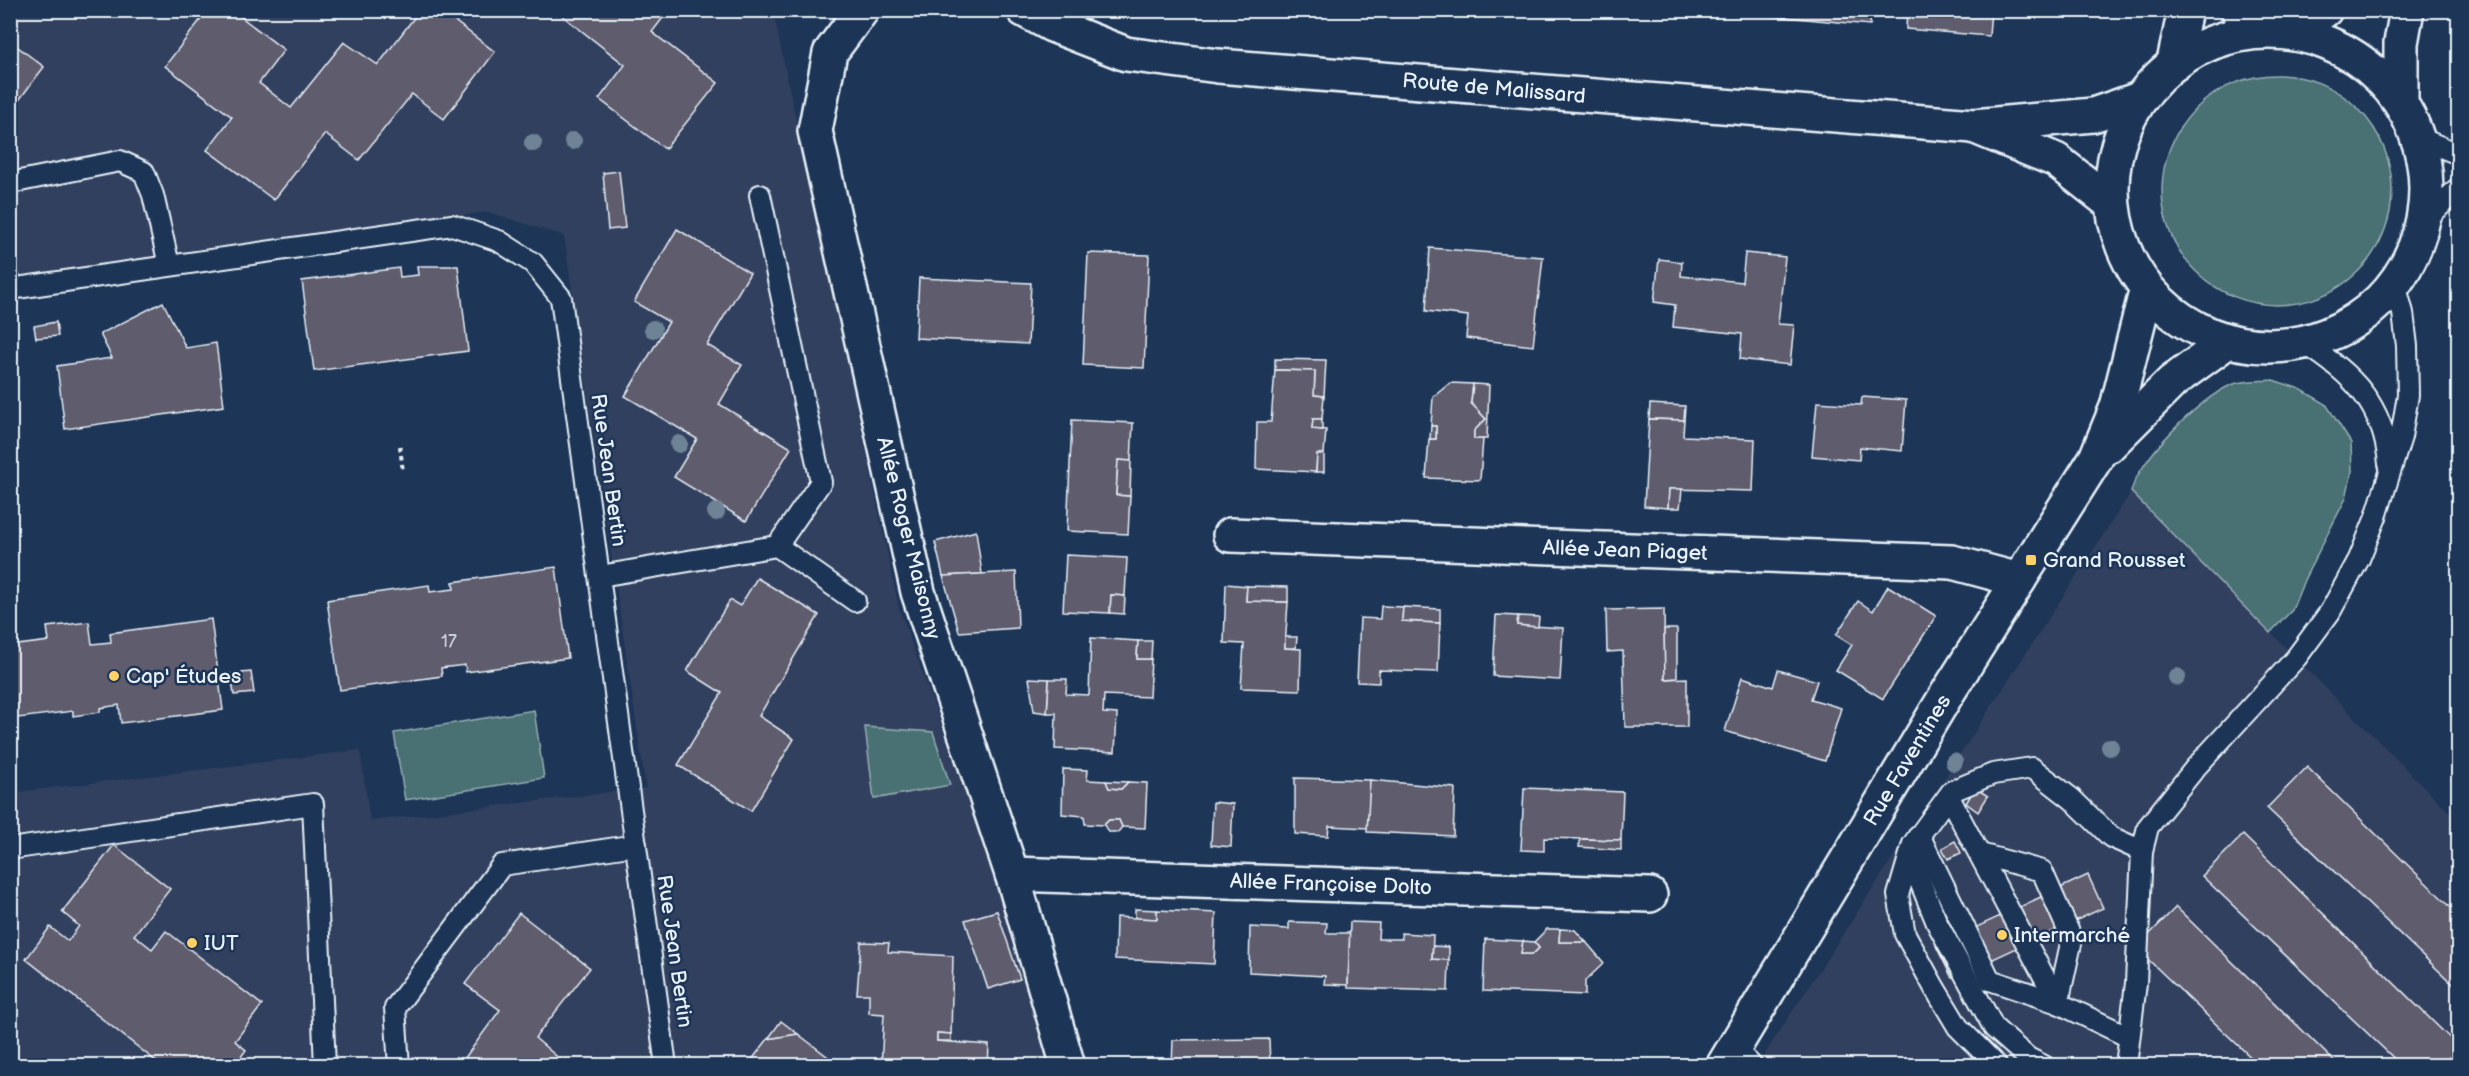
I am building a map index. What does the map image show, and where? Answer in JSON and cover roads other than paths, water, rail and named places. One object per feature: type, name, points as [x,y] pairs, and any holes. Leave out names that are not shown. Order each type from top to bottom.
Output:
[{"type":"street","name":"Allée Roger Maisonny","points":[[862,10],[830,53],[815,131],[918,592],[1011,874],[1068,1065]]},
{"type":"street","name":"Route de Malissard","points":[[1024,10],[1052,25],[1125,54],[1218,66],[1974,126],[2093,115],[2139,99]]},
{"type":"street","points":[[2174,62],[2185,10]]},
{"type":"street","points":[[2295,33],[2325,10]]},
{"type":"street","points":[[2401,104],[2401,43],[2407,10]]},
{"type":"street","points":[[2248,21],[2295,33],[2336,47],[2373,71],[2401,104],[2417,137],[2426,179],[2423,223],[2412,255],[2395,284],[2369,311],[2338,331],[2304,343],[2266,346],[2228,341],[2183,322],[2147,288],[2123,249],[2112,204],[2113,167],[2122,132],[2139,99],[2174,62],[2248,21]]},
{"type":"street","name":"Route de Malissard","points":[[1974,126],[2056,160],[2112,204]]},
{"type":"street","name":"Rue Faventines","points":[[1736,1060],[2019,580],[2096,458],[2117,407],[2147,288]]},
{"type":"street","name":"Rue Faventines","points":[[2096,458],[2173,381],[2228,341]]},
{"type":"street","name":"Allée Jean Piaget","points":[[1230,535],[1952,562],[2019,580]]},
{"type":"street","name":"Allée Françoise Dolto","points":[[1011,874],[1650,895]]},
{"type":"lane","points":[[2417,137],[2458,154]]},
{"type":"lane","points":[[10,183],[120,161],[144,172],[153,195],[169,265]]},
{"type":"lane","points":[[2423,223],[2458,188]]},
{"type":"lane","points":[[760,195],[821,482],[777,546]]},
{"type":"lane","name":"Rue Jean Bertin","points":[[10,289],[452,225],[499,241],[533,263],[561,298],[666,1065]]},
{"type":"lane","points":[[2126,1065],[2136,983],[2142,851],[2148,827],[2196,767],[2296,658],[2330,612],[2359,559],[2376,517],[2401,437],[2408,395],[2407,346],[2403,313],[2395,284]]},
{"type":"lane","points":[[2304,343],[2335,362],[2376,413],[2384,427],[2390,469]]},
{"type":"lane","points":[[600,576],[777,546],[855,601]]},
{"type":"lane","points":[[1997,1065],[1958,1026],[1905,934],[1898,895],[1916,840],[1934,813],[1952,791],[1993,774],[2032,768],[2072,799],[2111,837],[2142,851]]},
{"type":"lane","points":[[1949,797],[2058,1003]]},
{"type":"lane","points":[[10,849],[313,804],[326,1065]]},
{"type":"lane","points":[[1916,840],[1990,980],[2058,1003],[2129,1037]]},
{"type":"lane","points":[[1916,840],[1919,879],[1937,922],[1994,1028],[2028,1058],[2044,1065]]},
{"type":"lane","points":[[399,1065],[395,1008],[502,865],[636,845]]},
{"type":"lane","points":[[1980,854],[2042,872],[2072,939],[2058,1003]]},
{"type":"place","name":"Grand Rousset","points":[[2031,560]]},
{"type":"place","name":"Cap' Études","points":[[114,676]]},
{"type":"place","name":"Intermarché","points":[[2002,935]]},
{"type":"place","name":"IUT","points":[[192,943]]}]
